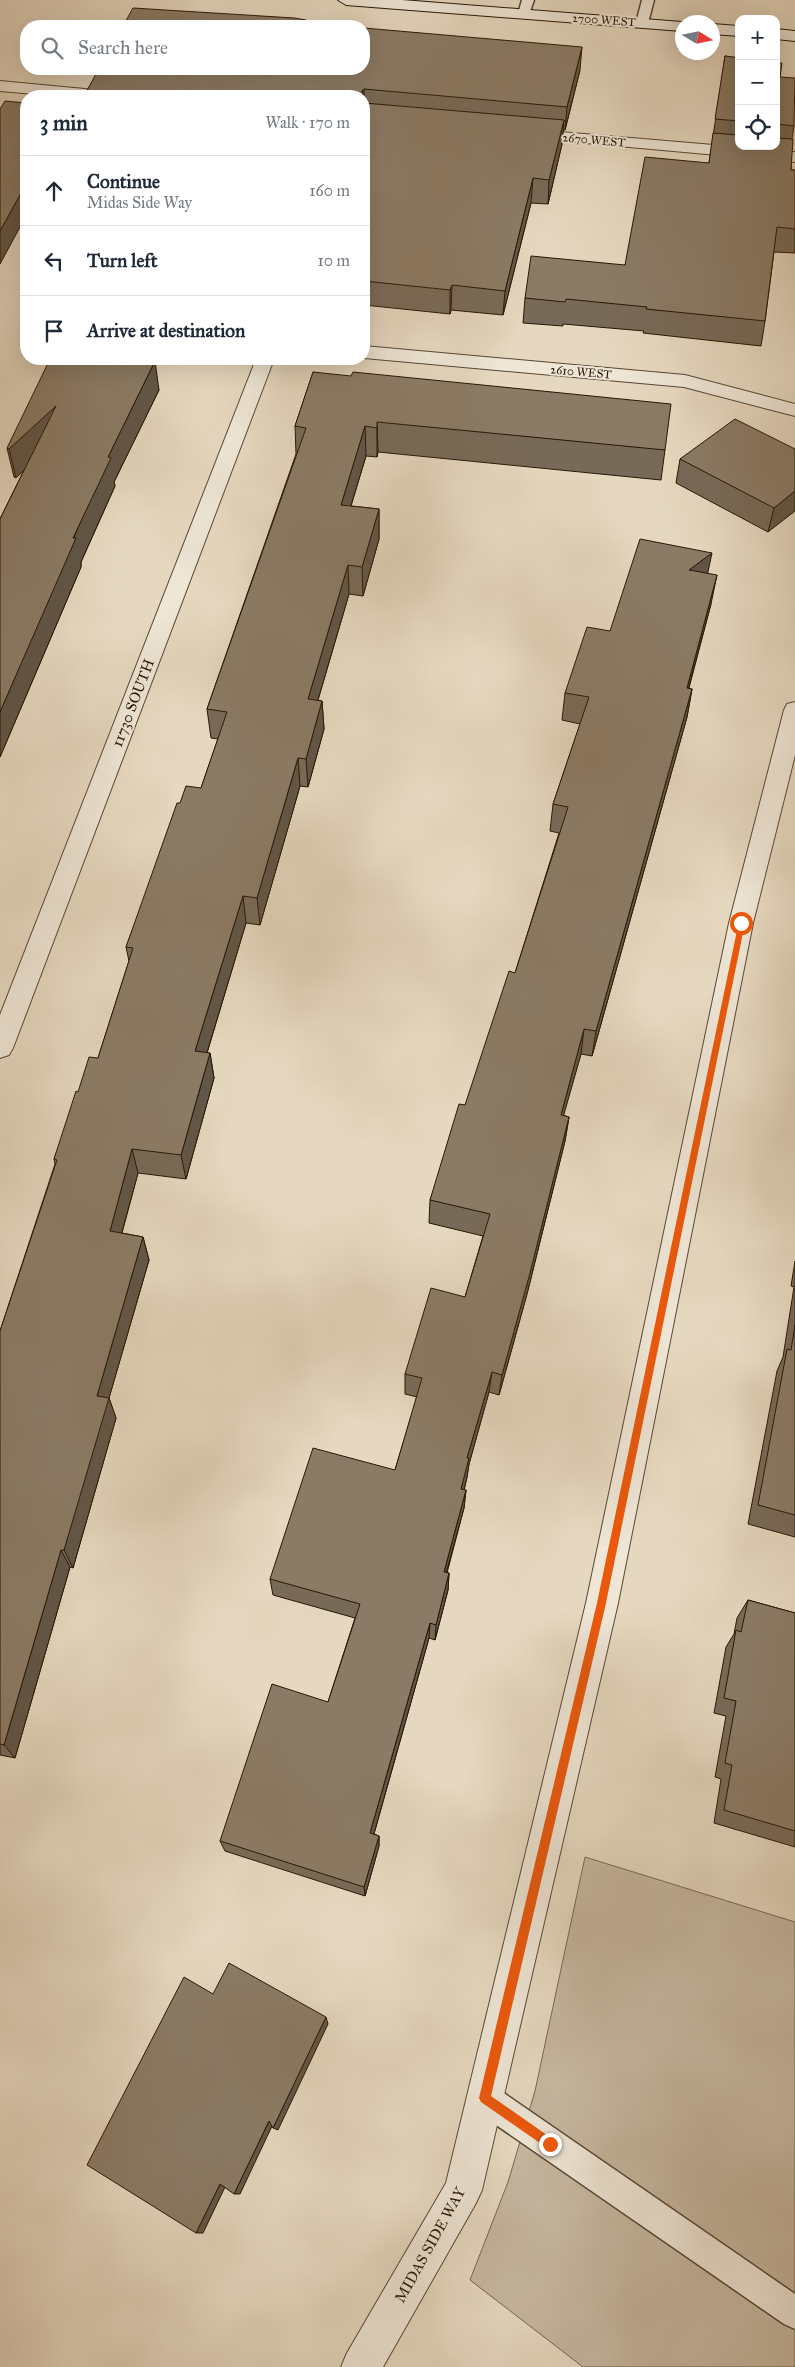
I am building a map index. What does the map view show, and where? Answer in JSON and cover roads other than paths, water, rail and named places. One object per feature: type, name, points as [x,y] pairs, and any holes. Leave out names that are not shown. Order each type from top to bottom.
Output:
[{"type":"street","name":"2700 WEST","points":[[346,0],[526,7],[675,26]]},
{"type":"street","points":[[720,30],[735,31]]},
{"type":"street","points":[[780,34],[795,36]]},
{"type":"street","points":[[0,86],[42,90]]},
{"type":"street","name":"2670 WEST","points":[[510,133],[795,157]]},
{"type":"street","name":"2610 WEST","points":[[370,353],[685,382],[795,410]]},
{"type":"street","name":"11730 SOUTH","points":[[0,1048],[263,365]]},
{"type":"street","name":"MIDAS SIDE WAY","points":[[362,2367],[463,2190],[602,1603],[741,923],[795,710]]},
{"type":"lane","points":[[642,23],[648,0]]},
{"type":"lane","points":[[484,2098],[795,2313]]}]
